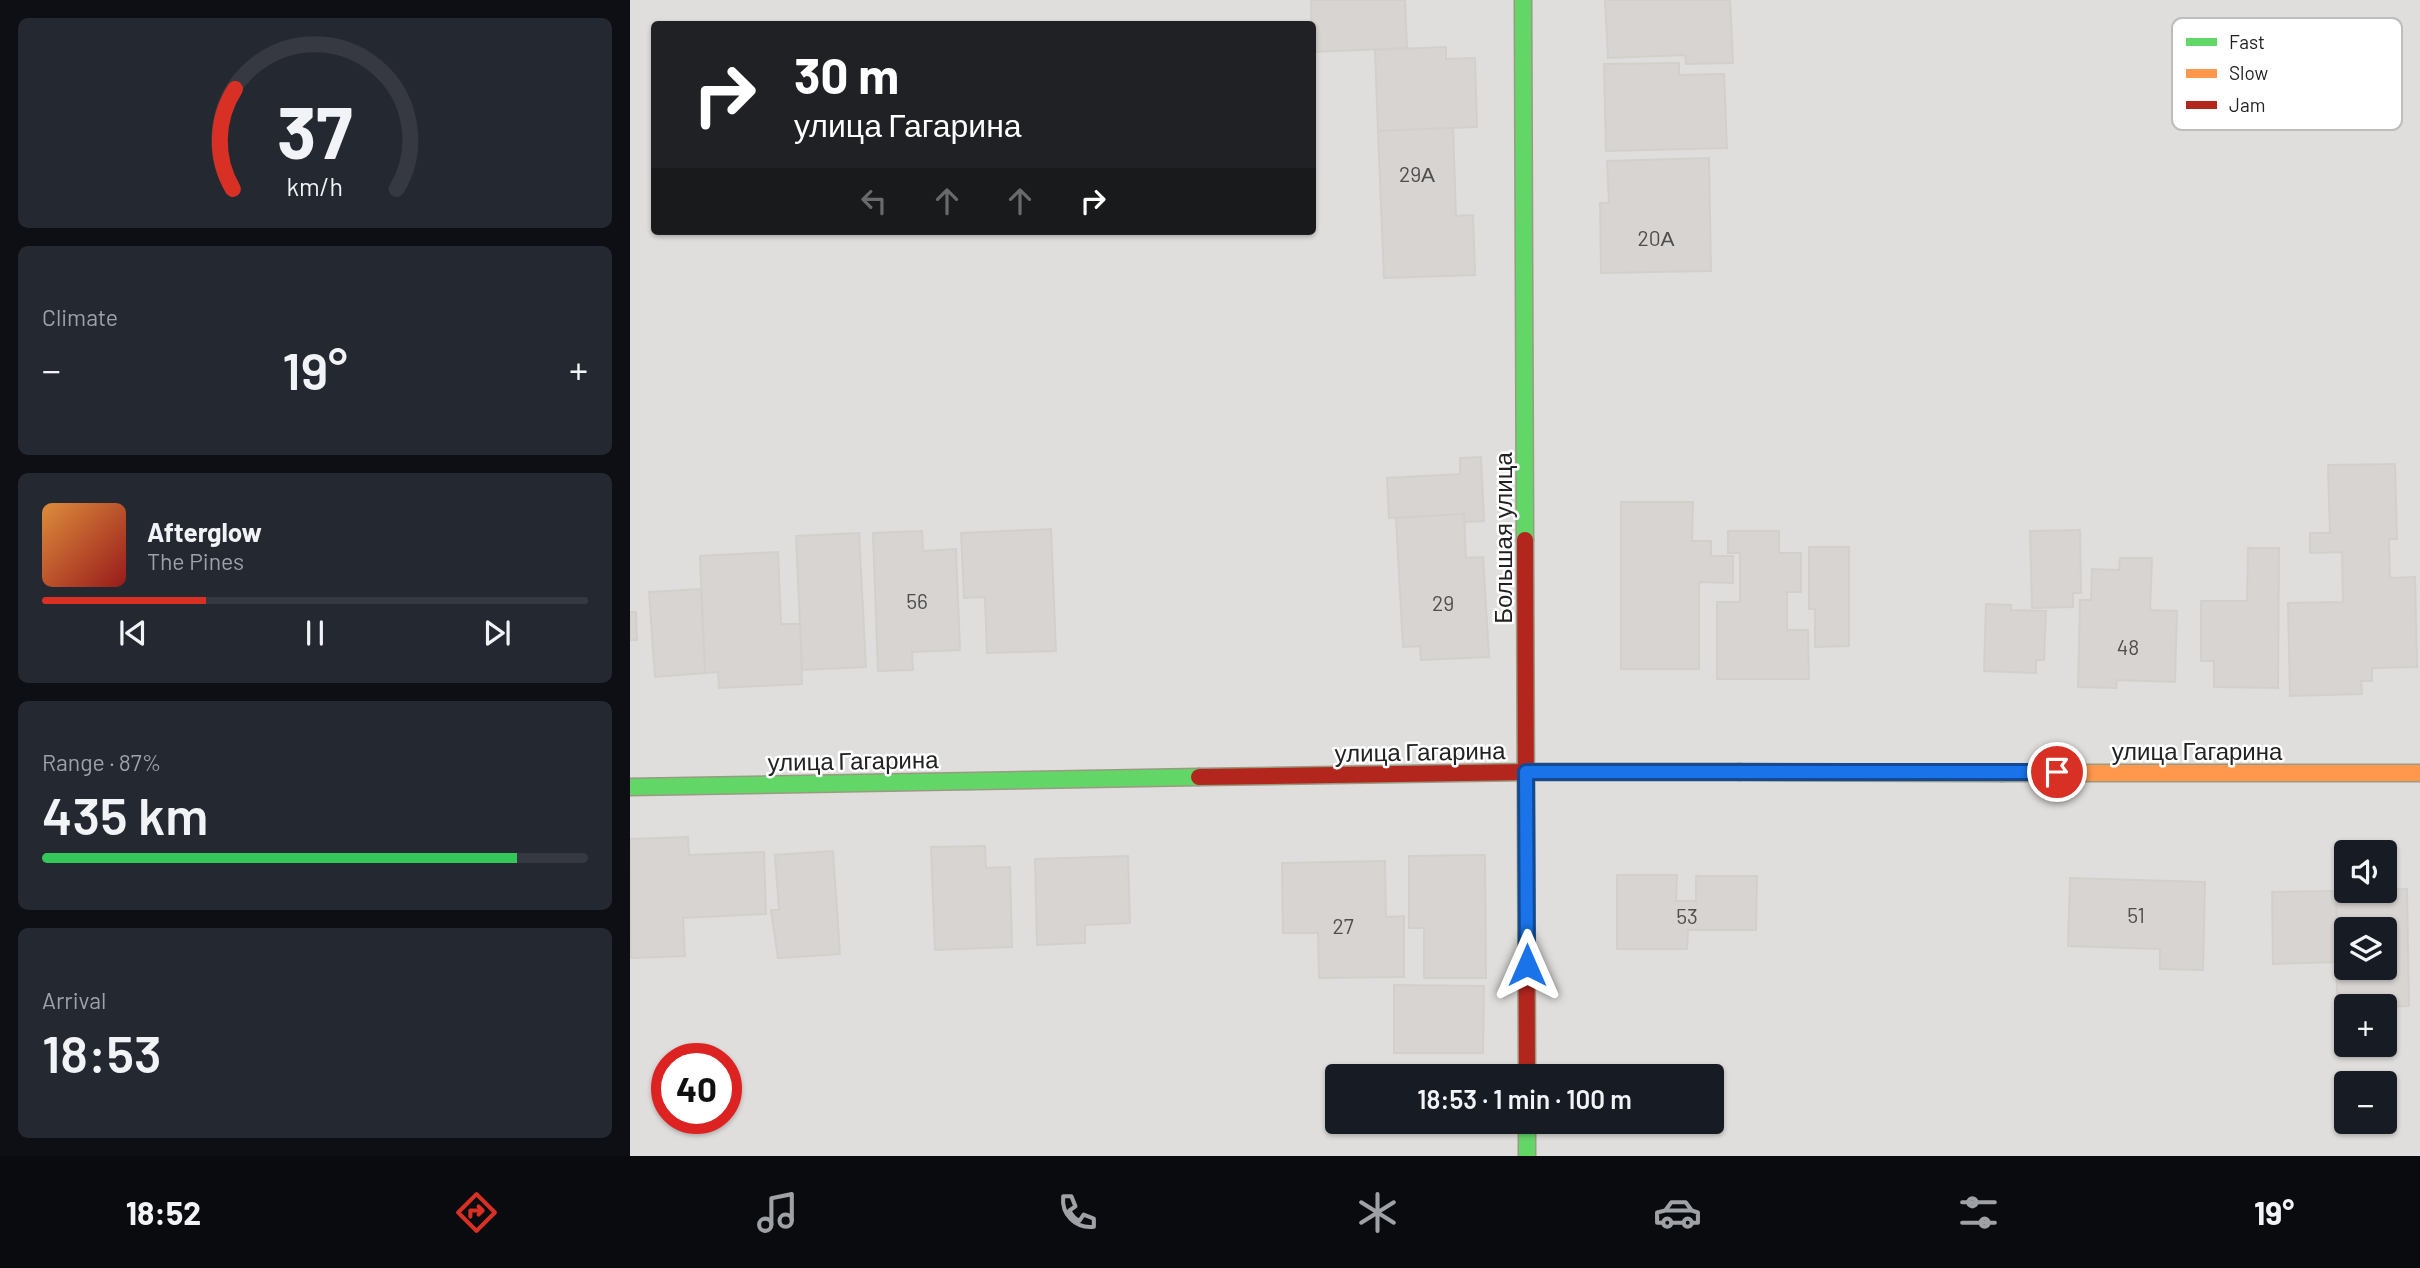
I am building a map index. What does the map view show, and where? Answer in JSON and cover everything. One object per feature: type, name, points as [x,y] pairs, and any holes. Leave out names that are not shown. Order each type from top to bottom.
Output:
[{"type":"street","name":"Большая улица","points":[[1522,0],[1527,1064]]},
{"type":"street","name":"улица Гагарина","points":[[630,786],[1526,772],[2420,773]]},
{"type":"street","points":[[1527,1134],[1527,1156]]},
{"type":"shaded area","points":[[630,0],[2420,0],[2420,1156],[630,1156]]},
{"type":"building","points":[[1311,0],[1405,0],[1407,48],[1316,52],[1316,21],[1311,21]]},
{"type":"building","points":[[1605,0],[1730,0],[1733,63],[1686,64],[1685,55],[1608,58]]},
{"type":"building","points":[[1446,47],[1446,59],[1475,58],[1477,127],[1378,131],[1375,50]]},
{"type":"building","points":[[1679,63],[1679,75],[1724,74],[1727,148],[1606,151],[1604,64]]},
{"type":"building","points":[[1453,128],[1456,216],[1473,215],[1475,275],[1384,278],[1378,131]]},
{"type":"building","points":[[1709,158],[1711,271],[1601,273],[1600,203],[1609,203],[1607,161]]},
{"type":"building","points":[[1481,457],[1484,521],[1464,522],[1464,514],[1389,518],[1387,478],[1460,474],[1460,458]]},
{"type":"building","points":[[2395,464],[2397,539],[2389,539],[2390,578],[2415,577],[2417,667],[2372,668],[2372,681],[2361,681],[2362,694],[2290,696],[2288,603],[2343,602],[2342,552],[2310,553],[2310,533],[2330,533],[2328,465]]},
{"type":"building","points":[[1621,502],[1693,502],[1692,541],[1711,541],[1711,556],[1733,556],[1733,583],[1699,582],[1699,669],[1621,669]]},
{"type":"building","points":[[1464,514],[1466,558],[1483,557],[1489,657],[1421,660],[1420,646],[1403,647],[1396,518]]},
{"type":"building","points":[[1051,529],[1056,651],[987,653],[985,597],[964,598],[961,533]]},
{"type":"building","points":[[2080,530],[2081,593],[2073,593],[2073,607],[2032,608],[2030,531]]},
{"type":"building","points":[[922,531],[923,551],[956,549],[960,650],[912,652],[913,670],[878,671],[873,533]]},
{"type":"building","points":[[1728,531],[1779,531],[1779,553],[1801,553],[1801,592],[1787,592],[1787,630],[1808,630],[1809,679],[1717,679],[1717,602],[1740,602],[1740,553],[1728,553]]},
{"type":"building","points":[[859,533],[866,667],[802,670],[796,536]]},
{"type":"building","points":[[1809,547],[1849,547],[1849,646],[1815,647],[1815,609],[1809,609]]},
{"type":"building","points":[[2248,548],[2279,548],[2278,688],[2214,687],[2214,661],[2201,661],[2201,601],[2247,601]]},
{"type":"building","points":[[778,552],[781,624],[800,624],[802,684],[719,688],[718,672],[705,673],[700,556]]},
{"type":"building","points":[[2120,558],[2152,558],[2150,610],[2177,611],[2175,682],[2117,680],[2116,688],[2078,687],[2080,600],[2091,600],[2092,569],[2119,570]]},
{"type":"building","points":[[701,589],[705,673],[655,677],[649,592]]},
{"type":"building","points":[[1986,604],[2011,605],[2011,610],[2046,611],[2044,660],[2036,660],[2036,673],[1984,671]]},
{"type":"building","points":[[630,612],[636,612],[637,640],[630,640]]},
{"type":"building","points":[[688,837],[689,855],[764,852],[766,914],[683,918],[685,956],[631,958],[630,839]]},
{"type":"building","points":[[985,846],[986,868],[1010,867],[1012,947],[935,950],[931,847]]},
{"type":"building","points":[[833,851],[840,954],[778,958],[771,910],[779,910],[775,855]]},
{"type":"building","points":[[1485,855],[1486,978],[1424,978],[1424,928],[1409,928],[1409,856]]},
{"type":"building","points":[[1128,856],[1130,923],[1085,925],[1085,943],[1037,945],[1035,859]]},
{"type":"building","points":[[1385,861],[1386,917],[1404,916],[1404,977],[1319,978],[1318,933],[1283,933],[1282,863]]},
{"type":"building","points":[[1617,875],[1677,875],[1676,901],[1696,901],[1696,876],[1757,876],[1756,930],[1688,930],[1687,949],[1617,949]]},
{"type":"building","points":[[2070,878],[2205,882],[2203,970],[2160,969],[2160,949],[2068,946]]},
{"type":"building","points":[[2397,889],[2407,889],[2409,1006],[2397,1006],[2397,994],[2337,994],[2337,980],[2397,980],[2397,917],[2336,917],[2336,903],[2397,903]]},
{"type":"building","points":[[2334,891],[2336,917],[2334,917],[2334,962],[2273,964],[2272,892]]},
{"type":"building","points":[[1394,985],[1484,986],[1483,1053],[1394,1053]]},
{"type":"traffic: fast","points":[[1523,0],[1525,540]]},
{"type":"traffic: fast","points":[[1739,772],[2002,773]]},
{"type":"traffic: fast","points":[[630,787],[1199,777]]},
{"type":"traffic: fast","points":[[1527,1134],[1527,1156]]},
{"type":"traffic: slow","points":[[2002,773],[2420,773]]},
{"type":"traffic: jam","points":[[1525,540],[1527,1064]]},
{"type":"traffic: jam","points":[[1199,777],[1739,772]]},
{"type":"route","points":[[1527,965],[1526,772],[2057,772]]}]
